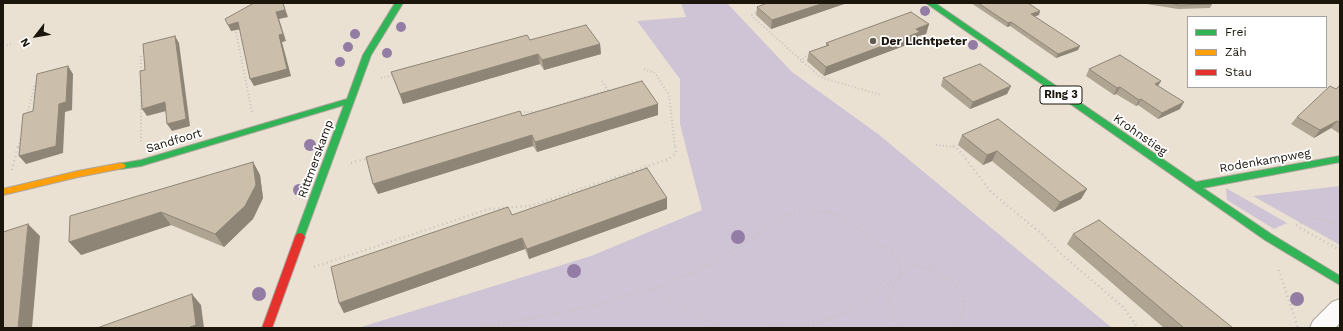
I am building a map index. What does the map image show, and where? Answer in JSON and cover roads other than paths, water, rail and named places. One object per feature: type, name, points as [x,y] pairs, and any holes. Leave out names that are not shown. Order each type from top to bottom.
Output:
[{"type":"street","name":"Rittmerskamp","points":[[267,328],[367,55],[399,3]]},
{"type":"street","name":"Krohnstieg","points":[[930,3],[1194,186],[1268,236],[1340,281]]},
{"type":"street","name":"Sandfoort","points":[[6,191],[78,174],[141,163],[350,101]]},
{"type":"street","name":"Rodenkampweg","points":[[1194,186],[1340,159]]},
{"type":"street","points":[[1321,328],[1340,308]]},
{"type":"place","name":"Der Lichtpeter","points":[[873,41]]}]
